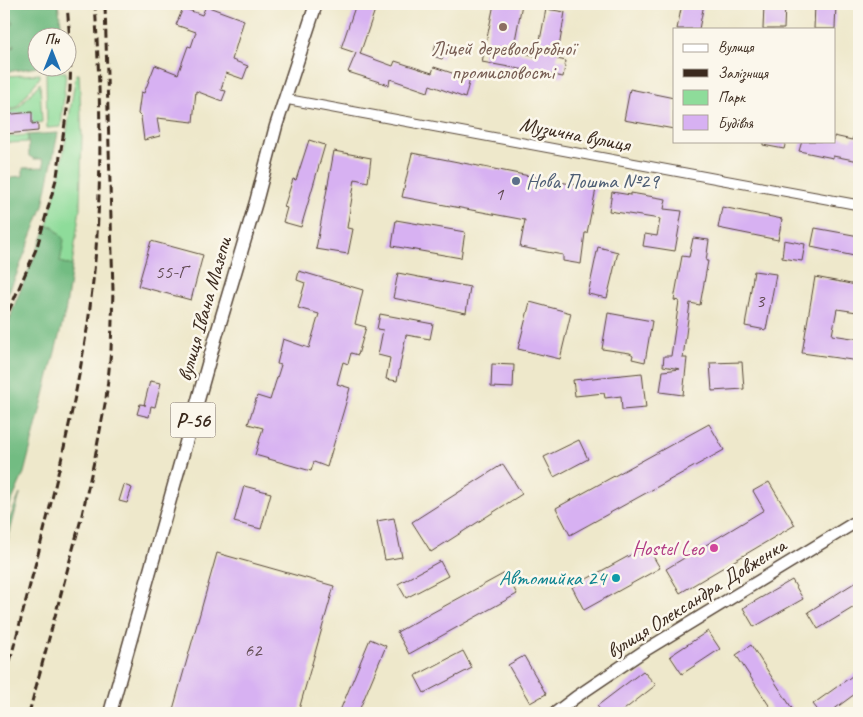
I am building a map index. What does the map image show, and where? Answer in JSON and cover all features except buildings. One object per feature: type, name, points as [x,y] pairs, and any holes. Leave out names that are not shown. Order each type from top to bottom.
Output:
[{"type":"main road","name":"вулиця Івана Мазепи","points":[[110,713],[276,126],[316,4]]},
{"type":"main road","name":"вулиця Олександра Довженка","points":[[554,713],[644,651],[859,520]]},
{"type":"street","name":"Музична вулиця","points":[[285,99],[859,205]]},
{"type":"green space","points":[[4,4],[58,4],[62,28],[28,28],[28,68],[7,72],[4,82],[4,40],[6,44],[13,48],[14,44],[9,39],[8,32],[13,23],[10,17],[4,13]]},
{"type":"green space","points":[[4,13],[10,17],[13,24],[14,48],[6,44],[4,40]]},
{"type":"green space","points":[[79,74],[82,136],[80,208],[72,266],[60,262],[53,226],[47,226],[61,168],[75,78],[78,78]]},
{"type":"green space","points":[[28,75],[28,78],[39,78],[16,108],[6,110],[4,83],[7,76]]},
{"type":"green space","points":[[46,78],[65,78],[61,127],[47,128]]},
{"type":"green space","points":[[40,83],[42,122],[32,124],[31,112],[6,115],[6,112],[17,109]]},
{"type":"green space","points":[[58,133],[43,206],[4,302],[4,183],[8,183],[12,177],[23,176],[23,168],[44,167],[43,159],[34,159],[29,156],[28,135]]},
{"type":"green space","points":[[28,135],[28,142],[9,143],[6,140],[6,137]]},
{"type":"green space","points":[[47,226],[53,226],[64,240],[60,262],[72,266],[65,313],[24,473],[4,519],[4,340],[14,306]]},
{"type":"green space","points":[[20,494],[4,555],[4,531]]},
{"type":"railway","points":[[4,322],[37,247],[57,176],[70,90],[71,54],[67,4]]},
{"type":"railway","points":[[4,684],[60,467],[89,318],[96,254],[100,147],[99,75],[95,4]]},
{"type":"railway","points":[[29,713],[81,519],[106,399],[111,350],[113,291],[105,4]]},
{"type":"place","name":"Ліцей деревообробної промисловості","points":[[503,27]]},
{"type":"place","name":"Нова Пошта №29","points":[[516,181]]},
{"type":"place","name":"Hostel Leo","points":[[714,548]]},
{"type":"place","name":"Автомийка 24","points":[[616,578]]}]
